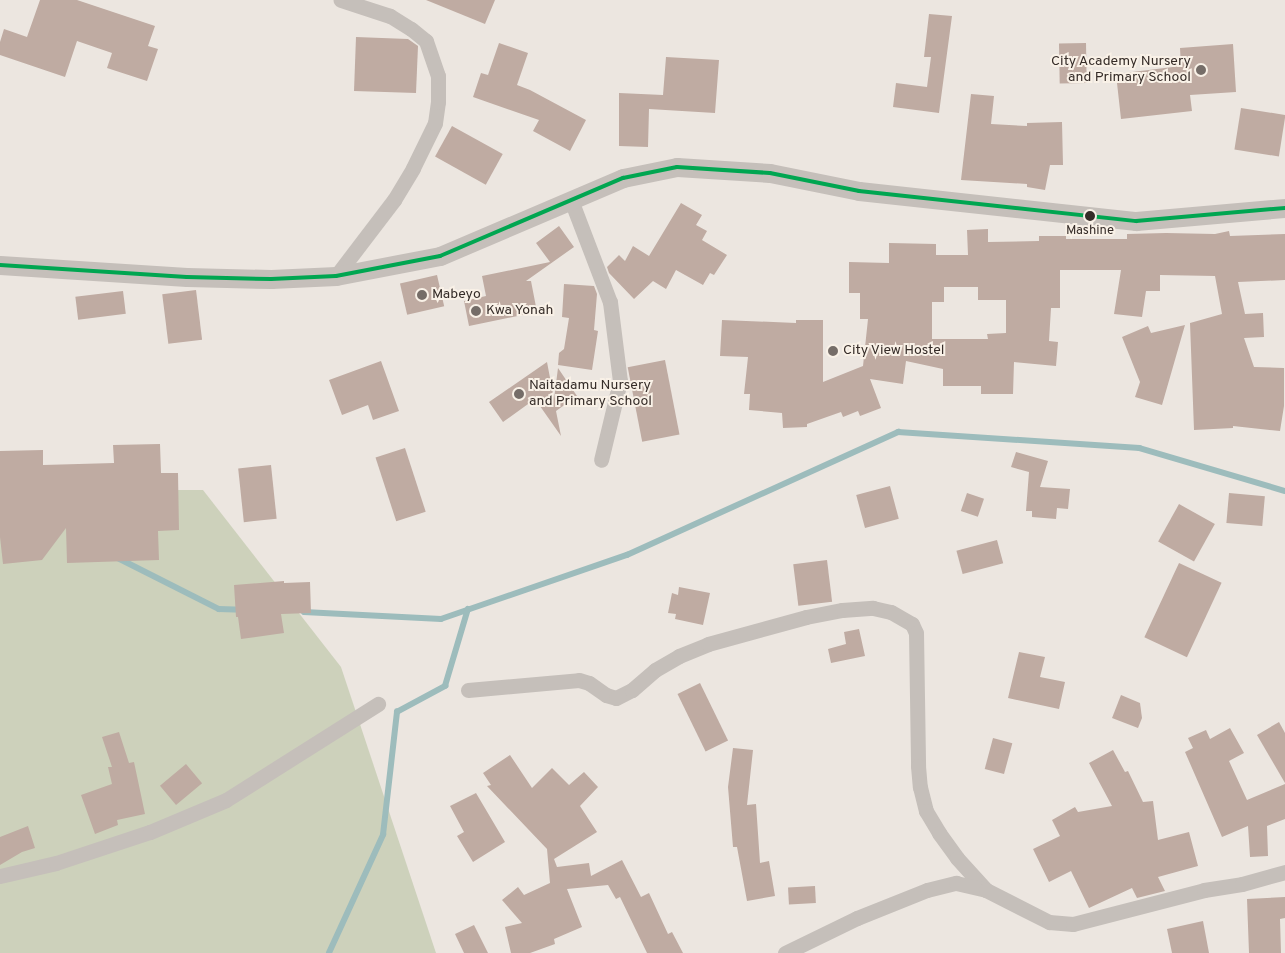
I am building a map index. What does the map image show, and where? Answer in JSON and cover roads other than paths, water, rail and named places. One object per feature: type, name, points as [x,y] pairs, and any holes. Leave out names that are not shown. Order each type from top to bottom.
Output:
[{"type":"street","points":[[336,276],[394,200],[413,168],[435,123],[438,102],[438,76],[426,41],[390,16],[341,0]]},
{"type":"street","points":[[0,265],[186,277],[271,279],[336,276],[440,256],[623,178],[677,168],[770,172],[860,191],[1136,221],[1285,208]]},
{"type":"street","points":[[571,200],[610,302],[620,381],[601,460]]},
{"type":"street","points":[[468,690],[579,680],[589,683],[606,696],[616,698],[632,690],[655,670],[679,656],[708,644],[806,617],[842,610],[873,608],[891,612],[912,624],[916,633],[918,766],[920,787],[926,811],[957,858],[986,890]]},
{"type":"street","points":[[0,876],[56,863],[150,832],[226,800],[378,704]]},
{"type":"street","points":[[786,953],[857,918],[927,890],[956,883],[986,890],[1049,922],[1073,924],[1174,897],[1285,872]]},
{"type":"waterway","points":[[304,612],[441,619],[627,555],[898,432],[1139,448],[1285,491]]},
{"type":"waterway","points":[[118,558],[219,609],[242,610]]},
{"type":"waterway","points":[[329,953],[383,835],[397,712],[445,686],[468,609]]},
{"type":"place","name":"City Academy Nursery and Primary School","points":[[1201,70]]},
{"type":"place","name":"Mashine","points":[[1090,216]]},
{"type":"place","name":"Mabeyo","points":[[422,295]]},
{"type":"place","name":"Kwa Yonah","points":[[476,311]]},
{"type":"place","name":"City View Hostel","points":[[833,351]]},
{"type":"place","name":"Naitadamu Nursery and Primary School","points":[[519,394]]}]
